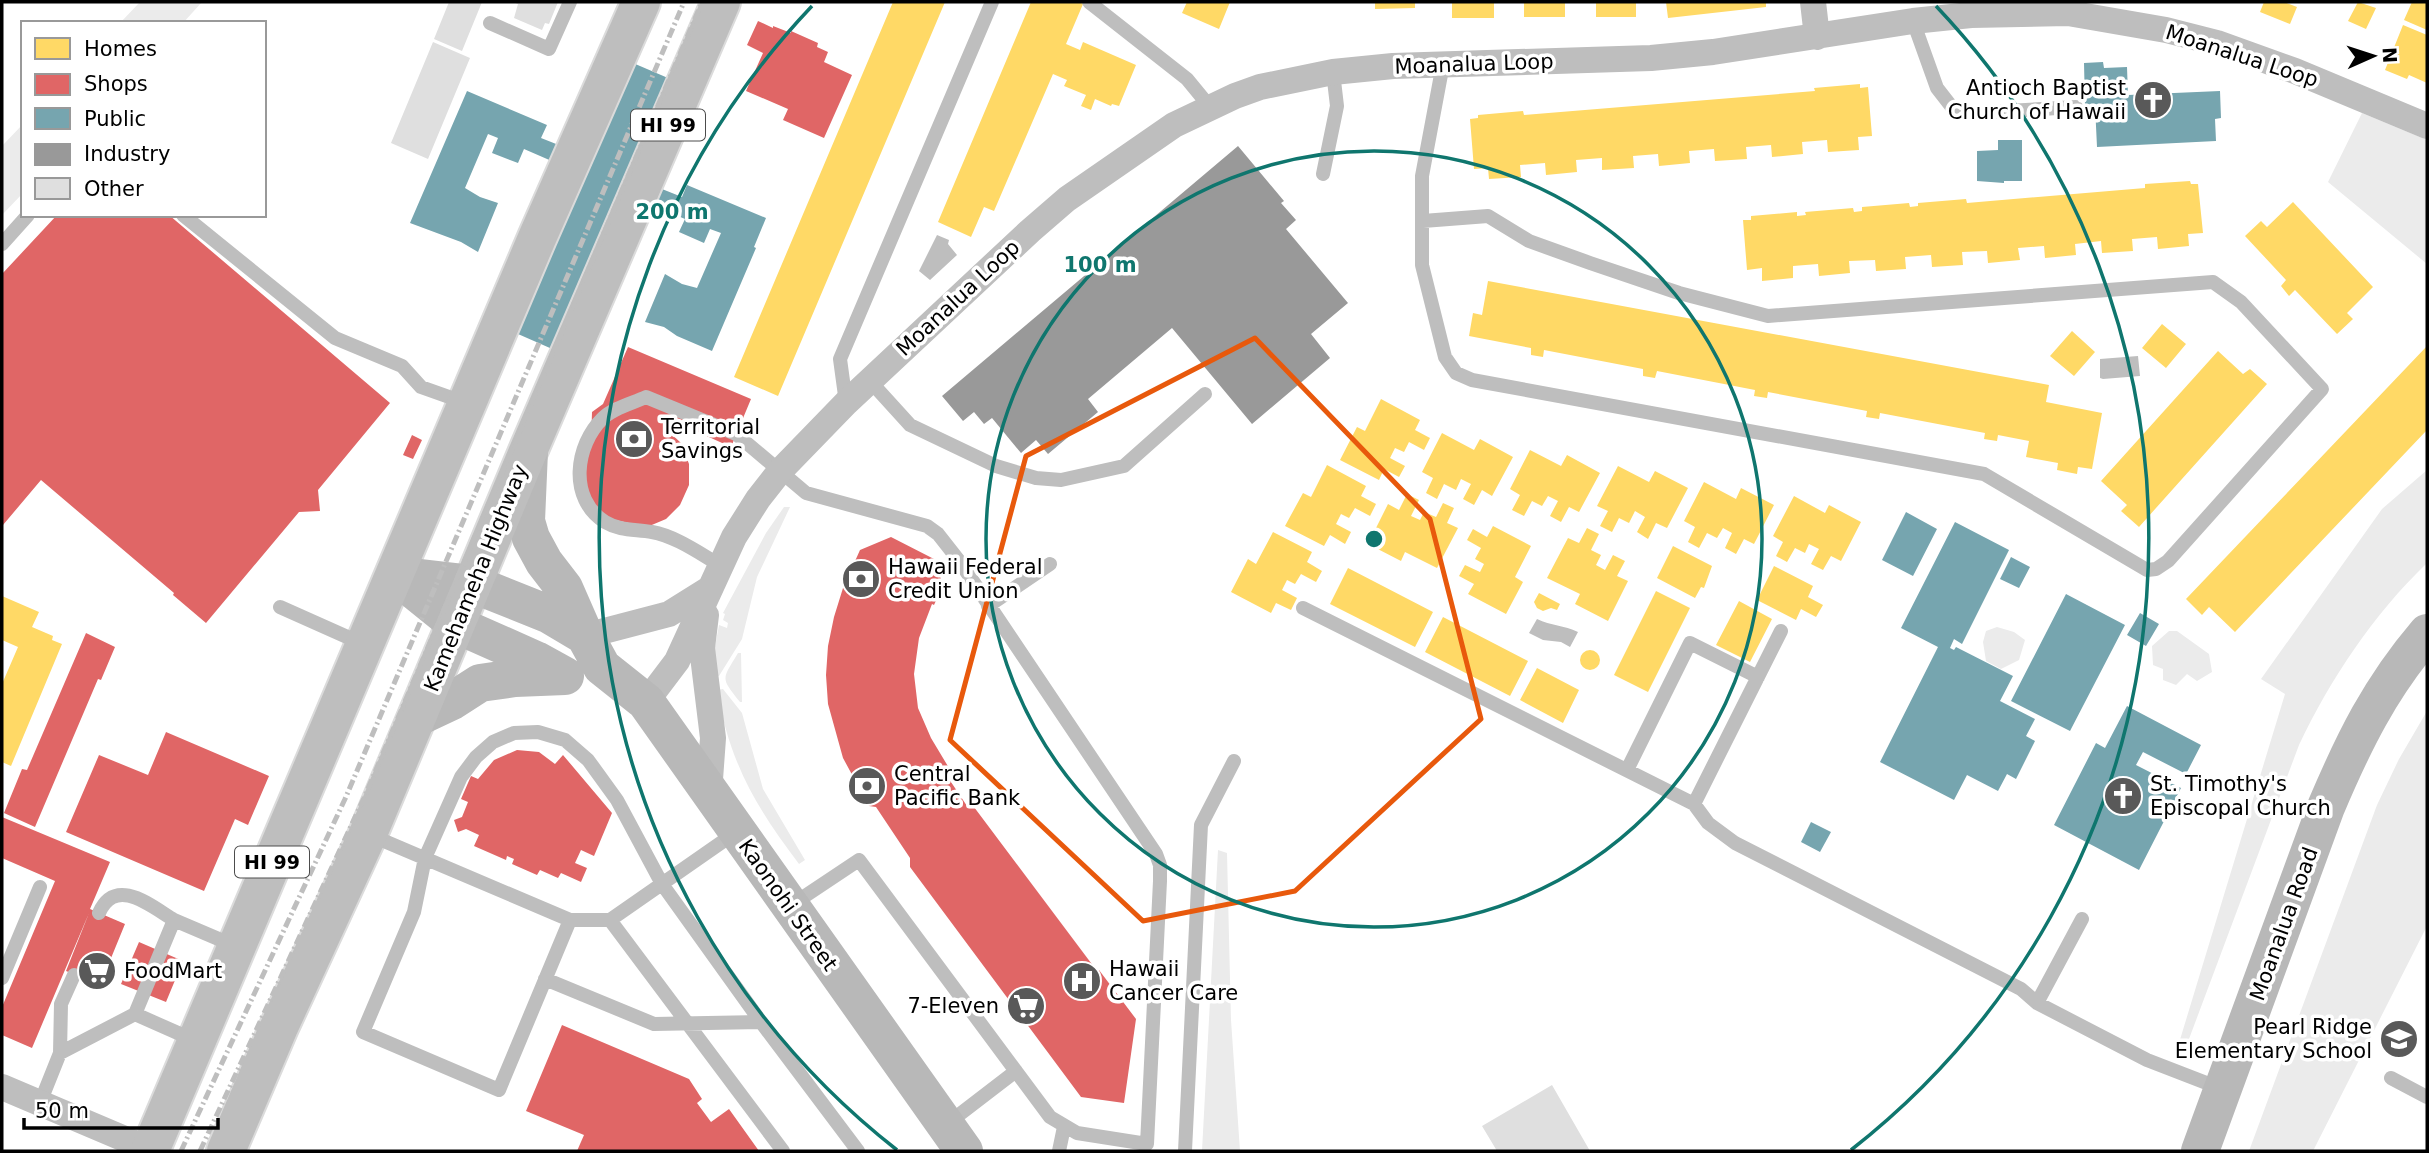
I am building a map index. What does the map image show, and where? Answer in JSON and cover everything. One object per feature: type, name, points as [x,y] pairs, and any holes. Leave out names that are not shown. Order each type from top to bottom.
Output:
[{"type":"main road","name":"HI 99","points":[[151,1151],[364,645],[641,2]]},
{"type":"main road","name":"Kamehameha Highway","points":[[226,1151],[279,1027],[368,834],[529,449],[721,2]]},
{"type":"street","points":[[1813,2],[1817,37]]},
{"type":"street","name":"Moanalua Loop","points":[[646,702],[677,661],[734,537],[758,499],[780,471],[846,403],[1067,199],[1174,125],[1210,107],[1260,88],[1333,72],[1444,64],[1651,58],[1713,52],[1913,21],[1970,15],[2068,13],[2166,30],[2217,43],[2427,126]]},
{"type":"street","points":[[529,449],[526,521],[531,538],[544,562],[564,588],[594,652]]},
{"type":"street","points":[[395,575],[457,625],[565,676]]},
{"type":"street","name":"Kaonohi Street","points":[[395,575],[473,584],[548,614],[594,652],[646,702],[955,1138]]},
{"type":"street","points":[[418,716],[452,701],[480,684],[515,678],[565,676],[594,652],[669,614],[709,589]]},
{"type":"street","name":"Moanalua Loop","points":[[709,589],[702,648],[713,738],[709,793]]},
{"type":"street","name":"Moanalua Road","points":[[2200,1151],[2326,807],[2349,753],[2375,703],[2427,633]]},
{"type":"street","points":[[2,1087],[151,1151]]},
{"type":"lane","points":[[490,23],[549,48],[569,2]]},
{"type":"lane","points":[[846,403],[840,359],[992,2]]},
{"type":"lane","points":[[1089,2],[1187,79],[1210,107]]},
{"type":"lane","points":[[1913,21],[1937,88],[1951,106],[1972,113],[2076,107]]},
{"type":"lane","points":[[1423,221],[1488,216],[1529,241],[1590,263],[1679,293],[1768,316],[2213,282],[2241,302],[2322,389],[2168,561],[2157,569],[2147,570],[1984,474],[1472,380],[1456,373],[1445,357],[1422,265],[1423,168],[1444,64]]},
{"type":"lane","points":[[1323,174],[1336,106],[1333,72]]},
{"type":"lane","points":[[2,244],[26,217]]},
{"type":"lane","points":[[185,217],[335,338],[402,366],[421,387],[467,404]]},
{"type":"lane","points":[[870,381],[910,425],[996,466],[1036,478],[1061,480],[1124,466],[1205,394]]},
{"type":"lane","points":[[720,565],[653,532],[617,527],[604,522],[591,511],[579,481],[579,461],[592,432],[604,416],[646,397],[736,434],[806,492],[926,526],[938,534],[947,546],[1151,844],[1160,865],[1147,1144],[1077,1133],[1050,1117],[859,860],[789,907]]},
{"type":"lane","points":[[988,606],[1050,564]]},
{"type":"lane","points":[[280,607],[364,645]]},
{"type":"lane","points":[[1304,608],[1694,804],[1708,823],[1735,843],[2021,989],[2037,1003],[2147,1060],[2223,1089]]},
{"type":"lane","points":[[1694,804],[1781,631]]},
{"type":"lane","points":[[1627,770],[1690,643],[1758,677]]},
{"type":"lane","points":[[570,920],[499,1090],[363,1032],[414,912],[425,858],[461,777],[476,757],[493,742],[514,733],[538,732],[565,740],[587,760],[617,800],[662,884],[858,1151]]},
{"type":"lane","points":[[1185,1151],[1201,825],[1234,761]]},
{"type":"lane","points":[[368,834],[570,920],[610,920],[736,832]]},
{"type":"lane","points":[[2,978],[40,887]]},
{"type":"lane","points":[[99,913],[108,900],[117,895],[136,897],[174,920],[236,947]]},
{"type":"lane","points":[[2037,1003],[2082,919]]},
{"type":"lane","points":[[60,1053],[135,1014],[174,920]]},
{"type":"lane","points":[[610,920],[783,1151]]},
{"type":"lane","points":[[40,1103],[60,1053],[61,1004],[74,975]]},
{"type":"lane","points":[[545,979],[654,1024],[761,1022]]},
{"type":"lane","points":[[135,1014],[196,1041]]},
{"type":"lane","points":[[955,1138],[1016,1071]]},
{"type":"lane","points":[[2391,1078],[2427,1097]]},
{"type":"lane","points":[[1059,1151],[1064,1127]]},
{"type":"highlighted area","points":[[1255,338],[1430,519],[1481,719],[1295,891],[1143,921],[950,740],[1026,456]]},
{"type":"shaded area","points":[[140,2],[202,2],[185,21],[122,21]]},
{"type":"shaded area","points":[[2362,113],[2427,140],[2427,264],[2328,182]]},
{"type":"shaded area","points":[[21,126],[21,195],[2,215],[2,146]]},
{"type":"shaded area","points":[[937,235],[949,240],[948,244],[957,255],[930,280],[919,271]]},
{"type":"shaded area","points":[[2138,356],[2140,376],[2100,378],[2100,359]]},
{"type":"shaded area","points":[[2427,470],[2427,563],[2371,626],[2339,672],[2311,720],[2299,745],[2186,1047],[2179,1043],[2285,694],[2261,679],[2382,509]]},
{"type":"shaded area","points":[[784,507],[790,507],[757,577],[742,639],[719,676],[715,676],[714,652],[719,625],[727,628],[728,623],[723,620],[723,613],[766,533]]},
{"type":"shaded area","points":[[1537,619],[1578,632],[1570,647],[1561,642],[1543,640],[1529,633]]},
{"type":"shaded area","points":[[1997,627],[2014,632],[2025,640],[2019,660],[2001,669],[1986,661],[1983,642],[1986,631]]},
{"type":"shaded area","points":[[2169,631],[2177,631],[2209,654],[2212,672],[2197,681],[2187,674],[2176,685],[2163,680],[2163,669],[2153,665],[2152,646]]},
{"type":"shaded area","points":[[738,653],[741,653],[742,702],[726,683],[726,674]]},
{"type":"shaded area","points":[[723,689],[742,713],[763,789],[805,860],[799,864],[769,823],[746,783],[722,716],[717,690]]},
{"type":"shaded area","points":[[2427,711],[2427,926],[2313,1151],[2249,1151],[2377,805],[2399,759]]},
{"type":"shaded area","points":[[1218,850],[1227,853],[1231,1020],[1240,1151],[1202,1151]]},
{"type":"building: Homes","points":[[893,2],[945,2],[778,396],[734,377]]},
{"type":"building: Homes","points":[[1031,2],[1083,4],[1066,44],[1080,50],[1083,42],[1136,65],[1119,106],[1111,106],[1095,99],[1091,110],[1081,106],[1086,95],[1064,86],[1067,80],[1053,74],[994,211],[984,207],[971,237],[938,222]]},
{"type":"building: Homes","points":[[1187,2],[1230,2],[1219,29],[1182,13]]},
{"type":"building: Homes","points":[[1375,2],[1415,2],[1415,8],[1375,9]]},
{"type":"building: Homes","points":[[1452,2],[1494,2],[1494,18],[1452,18]]},
{"type":"building: Homes","points":[[1524,2],[1565,2],[1565,17],[1524,17]]},
{"type":"building: Homes","points":[[1596,2],[1636,2],[1636,17],[1596,17]]},
{"type":"building: Homes","points":[[1666,2],[1766,2],[1766,7],[1668,18]]},
{"type":"building: Homes","points":[[2264,2],[2284,2],[2297,7],[2290,24],[2260,12]]},
{"type":"building: Homes","points":[[2358,2],[2376,8],[2366,29],[2348,21]]},
{"type":"building: Homes","points":[[2412,2],[2427,2],[2427,30],[2404,20]]},
{"type":"building: Homes","points":[[2403,25],[2427,35],[2427,83],[2409,75],[2407,79],[2385,70]]},
{"type":"building: Homes","points":[[1860,84],[1860,88],[1868,87],[1872,136],[1858,137],[1859,150],[1828,152],[1827,140],[1802,142],[1803,154],[1772,157],[1771,145],[1746,147],[1747,159],[1715,161],[1714,149],[1689,151],[1690,163],[1659,166],[1658,154],[1633,156],[1634,168],[1602,170],[1602,158],[1576,160],[1577,172],[1546,175],[1545,163],[1520,165],[1521,177],[1489,179],[1488,168],[1474,169],[1470,119],[1478,118],[1478,115],[1523,111],[1524,115],[1815,91],[1814,88]]},
{"type":"building: Homes","points":[[2190,181],[2191,184],[2198,184],[2203,233],[2188,234],[2189,246],[2158,249],[2157,237],[2132,239],[2133,251],[2102,253],[2101,241],[2075,244],[2076,255],[2045,258],[2044,246],[2018,248],[2020,260],[1988,263],[1987,251],[1962,252],[1963,265],[1932,267],[1931,255],[1905,257],[1906,269],[1876,271],[1875,260],[1849,261],[1850,273],[1819,276],[1818,264],[1793,266],[1793,278],[1762,281],[1762,268],[1747,270],[1743,220],[1751,220],[1751,216],[1797,212],[1797,216],[1806,215],[1805,212],[1853,208],[1854,212],[1862,211],[1862,207],[1909,203],[1910,207],[1918,206],[1918,203],[1966,199],[1967,203],[2145,188],[2145,184]]},
{"type":"building: Homes","points":[[2293,202],[2373,287],[2347,313],[2353,319],[2337,334],[2295,290],[2289,296],[2281,286],[2286,280],[2245,236],[2261,221],[2267,227]]},
{"type":"building: Homes","points":[[1488,281],[2049,385],[2046,402],[2102,413],[2092,469],[2078,467],[2077,474],[2057,470],[2058,463],[2026,457],[2029,441],[1998,435],[1997,441],[1984,439],[1985,433],[1880,413],[1879,419],[1866,417],[1867,411],[1768,392],[1767,398],[1754,396],[1755,390],[1657,371],[1655,378],[1643,376],[1643,369],[1544,350],[1543,357],[1531,355],[1531,348],[1469,336],[1473,313],[1482,315]]},
{"type":"building: Homes","points":[[2162,324],[2186,344],[2166,368],[2142,348]]},
{"type":"building: Homes","points":[[2072,331],[2095,352],[2074,376],[2050,356]]},
{"type":"building: Homes","points":[[2427,346],[2427,430],[2235,632],[2209,607],[2202,615],[2186,599]]},
{"type":"building: Homes","points":[[2218,351],[2243,374],[2250,369],[2267,384],[2139,527],[2121,511],[2127,505],[2101,481]]},
{"type":"building: Homes","points":[[1381,399],[1420,420],[1415,430],[1430,438],[1424,450],[1409,442],[1404,452],[1395,448],[1390,458],[1405,466],[1399,477],[1384,469],[1379,480],[1340,460],[1357,427],[1365,431]]},
{"type":"building: Homes","points":[[1442,433],[1474,450],[1480,439],[1513,457],[1492,496],[1482,490],[1474,505],[1463,499],[1471,484],[1461,479],[1456,490],[1444,484],[1437,499],[1426,493],[1433,478],[1422,472]]},
{"type":"building: Homes","points":[[1530,450],[1561,466],[1567,455],[1600,473],[1579,512],[1569,507],[1561,522],[1550,516],[1558,501],[1548,496],[1542,506],[1532,501],[1524,516],[1512,510],[1520,495],[1510,489]]},
{"type":"building: Homes","points":[[1327,465],[1366,486],[1361,496],[1376,504],[1370,516],[1355,508],[1349,518],[1341,514],[1336,524],[1351,532],[1345,544],[1330,535],[1324,546],[1285,526],[1303,493],[1311,497]]},
{"type":"building: Homes","points":[[1618,466],[1649,482],[1655,471],[1688,488],[1667,528],[1656,523],[1648,539],[1637,532],[1645,517],[1635,511],[1629,523],[1619,518],[1612,532],[1600,526],[1608,511],[1597,506]]},
{"type":"building: Homes","points":[[1704,482],[1736,499],[1741,488],[1774,505],[1754,544],[1744,539],[1736,554],[1725,548],[1732,533],[1723,528],[1717,538],[1707,533],[1699,548],[1688,542],[1695,527],[1684,521]]},
{"type":"building: Homes","points":[[1407,494],[1419,500],[1411,516],[1420,520],[1424,512],[1436,517],[1443,503],[1454,508],[1447,523],[1458,528],[1437,568],[1405,552],[1401,561],[1368,544],[1388,504],[1399,510]]},
{"type":"building: Homes","points":[[1794,496],[1825,513],[1829,505],[1861,522],[1841,561],[1831,556],[1823,570],[1811,564],[1819,549],[1809,544],[1805,553],[1795,548],[1787,562],[1776,556],[1783,542],[1773,536]]},
{"type":"building: Homes","points":[[1493,526],[1531,546],[1515,577],[1523,582],[1506,614],[1468,594],[1474,584],[1459,576],[1465,565],[1480,572],[1484,564],[1475,559],[1481,548],[1467,540],[1473,529],[1487,537]]},
{"type":"building: Homes","points":[[1587,528],[1599,534],[1591,550],[1601,555],[1596,565],[1605,570],[1613,555],[1625,561],[1617,576],[1628,581],[1608,621],[1575,604],[1580,594],[1547,578],[1568,538],[1579,543]]},
{"type":"building: Homes","points":[[1273,532],[1312,552],[1307,562],[1322,571],[1316,582],[1301,574],[1295,584],[1287,580],[1282,590],[1297,598],[1291,610],[1276,603],[1271,613],[1231,592],[1248,559],[1256,564]]},
{"type":"building: Homes","points":[[1673,546],[1712,566],[1704,588],[1701,587],[1695,598],[1657,578]]},
{"type":"building: Homes","points":[[1774,566],[1813,586],[1808,597],[1823,605],[1816,617],[1801,609],[1796,620],[1757,600]]},
{"type":"building: Homes","points":[[1348,568],[1433,612],[1415,647],[1330,604]]},
{"type":"building: Homes","points":[[1656,591],[1690,608],[1648,692],[1614,675]]},
{"type":"building: Homes","points":[[1539,593],[1560,604],[1557,610],[1551,608],[1543,611],[1537,608],[1534,602]]},
{"type":"building: Homes","points":[[2,596],[39,612],[32,627],[53,636],[52,640],[62,644],[11,766],[2,762],[2,684],[18,647],[2,640]]},
{"type":"building: Homes","points":[[1739,601],[1772,619],[1750,662],[1716,645]]},
{"type":"building: Homes","points":[[1443,617],[1528,661],[1510,696],[1425,652]]},
{"type":"building: Homes","points":[[1590,650],[1597,653],[1600,660],[1597,667],[1590,670],[1583,667],[1580,660],[1583,653]]},
{"type":"building: Homes","points":[[1537,668],[1579,690],[1563,723],[1520,700]]},
{"type":"building: Shops","points":[[758,21],[818,43],[817,47],[828,52],[824,62],[852,75],[824,138],[783,120],[788,109],[746,91],[763,53],[747,45]]},
{"type":"building: Shops","points":[[55,217],[171,217],[390,403],[318,490],[320,511],[299,512],[206,623],[41,480],[3,525],[2,274]]},
{"type":"building: Shops","name":"Territorial Savings","points":[[628,347],[751,399],[731,447],[669,419],[665,428],[681,443],[689,464],[689,485],[680,505],[666,519],[647,527],[606,518],[591,503],[584,483],[584,463],[591,444],[592,412],[603,404]]},
{"type":"building: Shops","points":[[412,435],[422,440],[413,459],[403,455]]},
{"type":"building: Shops","points":[[891,537],[934,559],[943,585],[934,605],[932,604],[919,638],[914,674],[918,708],[931,738],[949,768],[947,776],[967,806],[974,807],[1136,1019],[1124,1103],[1081,1097],[910,867],[910,858],[876,807],[869,806],[843,758],[828,704],[826,675],[834,617],[843,588],[860,550]]},
{"type":"building: Shops","points":[[86,633],[115,647],[101,680],[98,679],[35,827],[4,813],[22,769],[27,770]]},
{"type":"building: Shops","points":[[166,732],[269,776],[248,825],[235,819],[204,891],[66,832],[99,755],[148,775]]},
{"type":"building: Shops","points":[[517,750],[539,752],[555,764],[563,755],[612,813],[594,856],[581,850],[575,863],[587,868],[581,882],[561,873],[558,878],[540,870],[537,875],[512,864],[514,859],[507,856],[506,860],[474,846],[479,835],[466,829],[458,832],[454,820],[462,817],[468,802],[461,799],[471,776],[478,779],[494,760]]},
{"type":"building: Shops","points":[[2,817],[110,862],[90,909],[125,924],[100,985],[66,971],[89,913],[32,1048],[2,1035],[2,1007],[55,881],[2,858]]},
{"type":"building: Shops","points":[[139,942],[183,961],[166,1002],[121,984]]},
{"type":"building: Shops","points":[[562,1025],[689,1079],[702,1099],[697,1103],[711,1122],[729,1109],[759,1151],[577,1151],[584,1135],[526,1111]]},
{"type":"building: Public","name":"Antioch Baptist Church of Hawaii","points":[[2103,62],[2104,68],[2127,67],[2128,95],[2220,91],[2221,118],[2215,119],[2216,141],[2097,147],[2095,105],[2085,106],[2084,63]]},
{"type":"building: Public","points":[[633,63],[689,87],[657,187],[682,197],[687,185],[766,218],[712,351],[677,336],[664,327],[645,322],[665,274],[682,284],[697,288],[721,233],[710,229],[704,243],[679,232],[685,219],[650,204],[575,359],[518,334],[543,276],[541,277],[577,172],[524,149],[518,163],[492,153],[498,138],[488,134],[465,188],[498,203],[478,252],[461,242],[410,223],[467,91],[547,125],[541,138],[584,155]]},
{"type":"building: Public","points":[[1998,140],[2022,140],[2022,181],[1977,181],[1977,151],[1998,150]]},
{"type":"building: Public","points":[[1906,512],[1937,529],[1913,576],[1882,560]]},
{"type":"building: Public","points":[[1955,522],[2009,550],[1962,644],[1954,639],[1950,648],[1954,650],[1956,647],[2013,676],[2000,701],[2035,719],[2026,736],[2035,741],[2016,779],[2007,774],[1998,791],[1967,775],[1954,800],[1880,762],[1938,647],[1901,628]]},
{"type":"building: Public","points":[[2011,557],[2030,567],[2019,588],[2000,579]]},
{"type":"building: Public","points":[[2066,594],[2125,625],[2070,731],[2011,701]]},
{"type":"building: Public","points":[[2140,613],[2159,624],[2146,646],[2127,635]]},
{"type":"building: Public","name":"St. Timothy's Episcopal Church","points":[[2127,706],[2201,745],[2186,774],[2143,752],[2136,765],[2181,788],[2139,870],[2054,825],[2096,743],[2105,748]]},
{"type":"building: Public","points":[[1811,822],[1831,832],[1820,852],[1801,842]]},
{"type":"building: Industry","points":[[1238,146],[1284,201],[1281,203],[1296,220],[1286,229],[1348,303],[1311,334],[1330,358],[1252,424],[1172,328],[1088,399],[1098,412],[1048,454],[1036,440],[1021,453],[992,418],[984,424],[974,412],[963,421],[942,396]]},
{"type":"building: Other","points":[[449,2],[482,2],[462,51],[434,39]]},
{"type":"building: Other","points":[[513,2],[558,2],[549,24],[545,23],[542,30],[514,18],[518,4]]},
{"type":"building: Other","points":[[433,42],[470,58],[428,159],[391,143]]},
{"type":"building: Other","points":[[1552,1085],[1590,1151],[1497,1151],[1482,1126]]},
{"type":"railway","points":[[181,1151],[345,799],[684,2]]},
{"type":"railway","points":[[200,1151],[364,798],[702,2]]},
{"type":"place","name":"Antioch Baptist Church of Hawaii","points":[[2153,100]]},
{"type":"place","name":"Territorial Savings","points":[[634,439]]},
{"type":"place","name":"Hawaii Federal Credit Union","points":[[861,579]]},
{"type":"place","name":"Central Pacific Bank","points":[[867,786]]},
{"type":"place","name":"St. Timothy's Episcopal Church","points":[[2123,796]]},
{"type":"place","name":"FoodMart","points":[[97,971]]},
{"type":"place","name":"Hawaii Cancer Care","points":[[1082,981]]},
{"type":"place","name":"7-Eleven","points":[[1026,1006]]},
{"type":"place","name":"Pearl Ridge Elementary School","points":[[2399,1039]]}]
